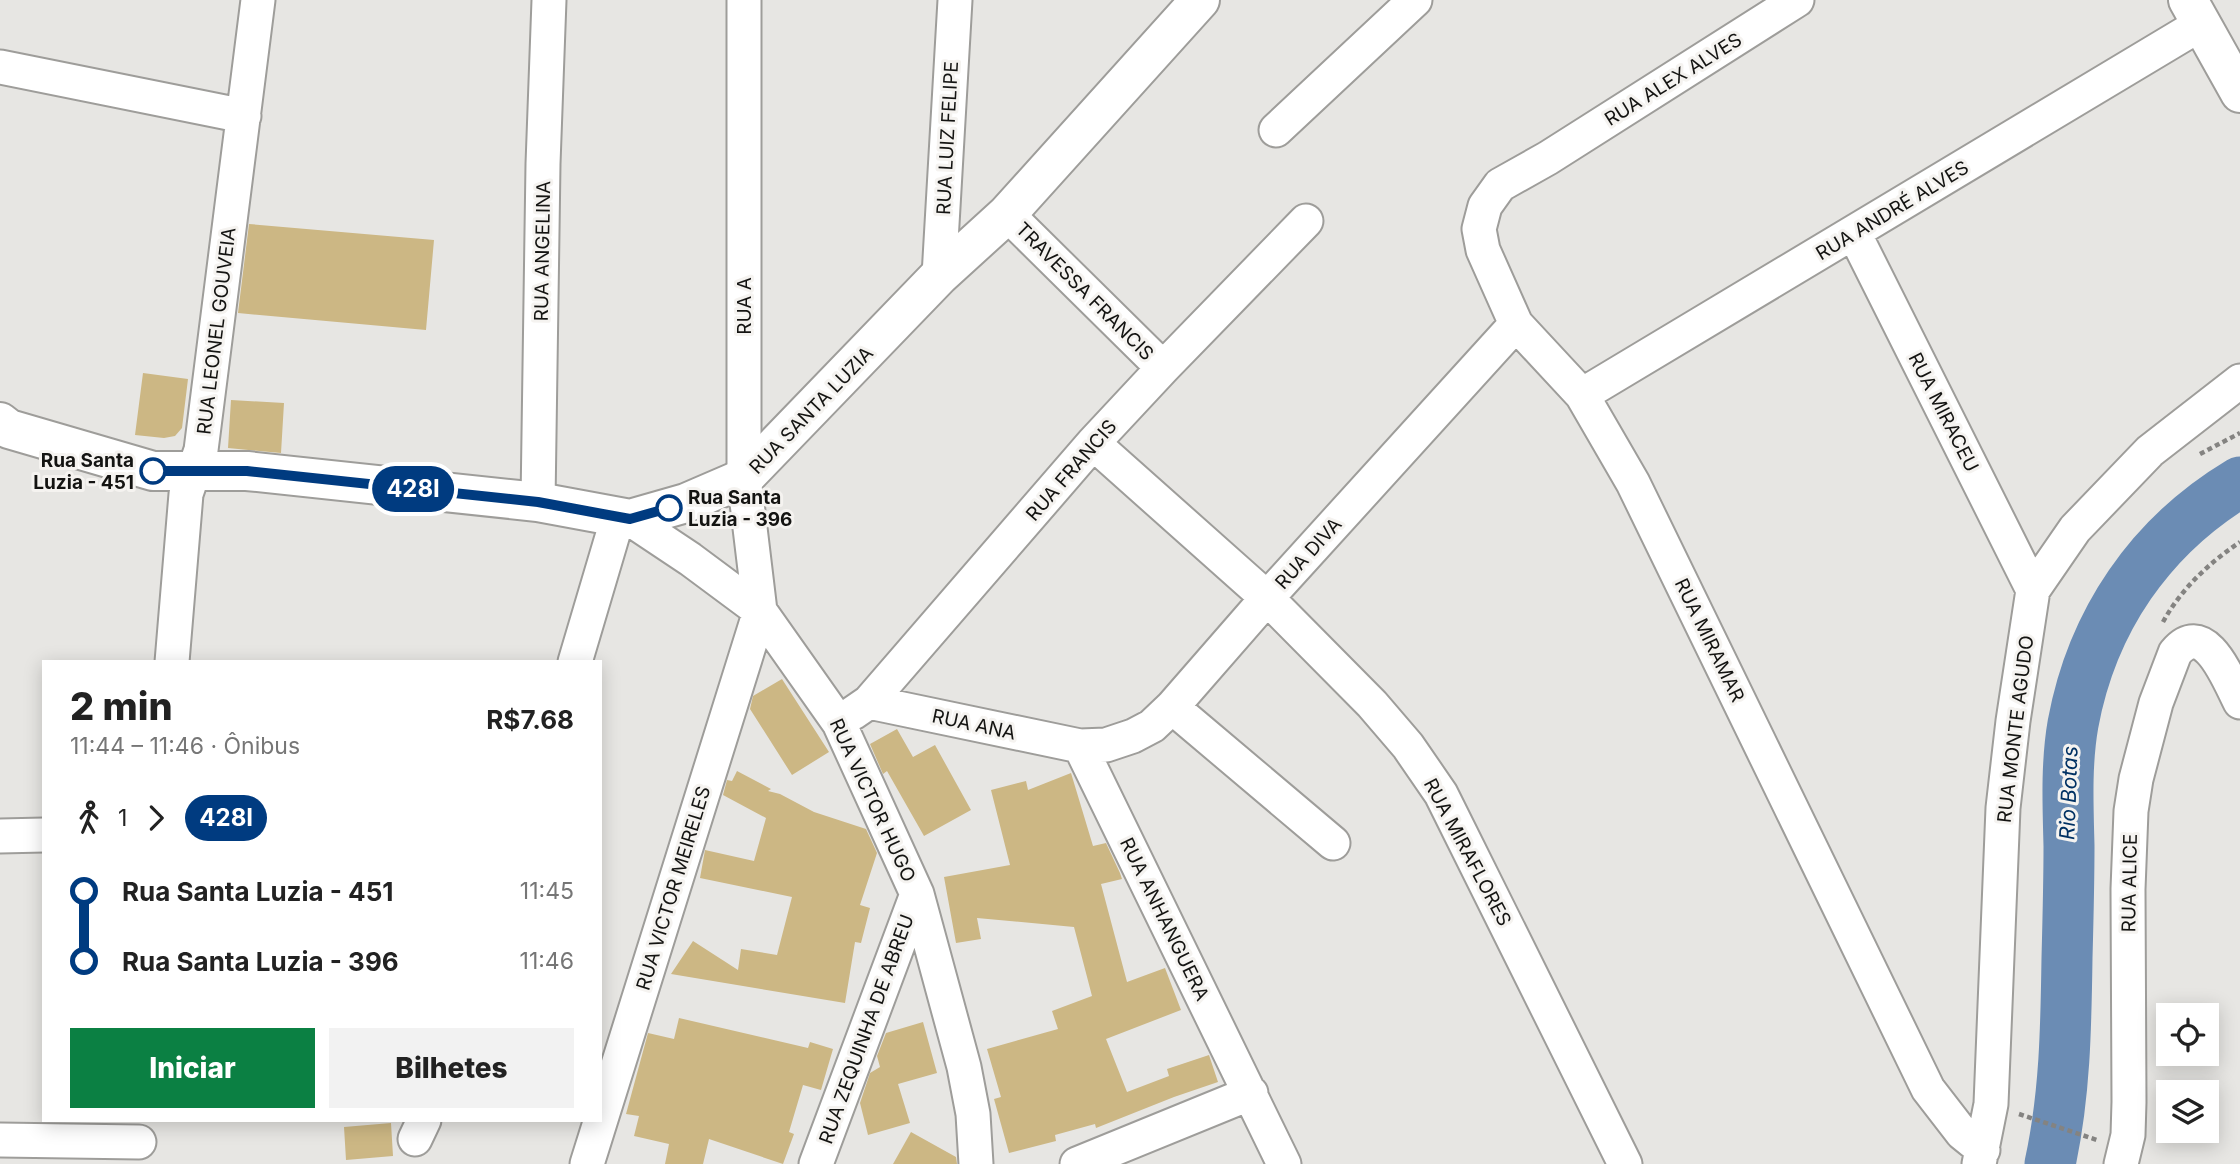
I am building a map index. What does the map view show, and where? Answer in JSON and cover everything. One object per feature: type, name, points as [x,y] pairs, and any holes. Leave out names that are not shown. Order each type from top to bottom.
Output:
[{"type":"main road","name":"RUA SANTA LUZIA","points":[[3,433],[153,471],[247,471],[538,502],[624,518],[686,503],[744,478],[939,276],[1007,214],[1200,0]]},
{"type":"main road","points":[[2195,12],[2240,93]]},
{"type":"street","name":"RUA LEONEL GOUVEIA","points":[[172,660],[186,495],[201,450],[258,0]]},
{"type":"street","name":"RUA ANGELINA","points":[[538,502],[543,164],[549,0]]},
{"type":"street","name":"RUA A","points":[[744,0],[744,478],[760,611]]},
{"type":"street","name":"RUA LUIZ FELIPE","points":[[939,276],[955,0]]},
{"type":"street","name":"RUA ALEX ALVES","points":[[1548,158],[1797,0]]},
{"type":"street","points":[[1276,130],[1402,4]]},
{"type":"street","name":"RUA ANDRÉ ALVES","points":[[1582,395],[1854,233],[2195,12]]},
{"type":"street","points":[[0,67],[244,116]]},
{"type":"street","name":"RUA MIRAMAR","points":[[1548,158],[1500,185],[1485,206],[1479,229],[1483,250],[1516,324],[1582,395],[1633,482],[1928,1089],[1981,1157]]},
{"type":"street","name":"TRAVESSA FRANCIS","points":[[1007,214],[1163,368]]},
{"type":"street","name":"RUA FRANCIS","points":[[839,723],[869,702],[1093,443],[1306,221]]},
{"type":"street","name":"RUA MIRACEU","points":[[1854,233],[2033,590]]},
{"type":"street","name":"RUA DIVA","points":[[1080,746],[1106,745],[1133,736],[1152,726],[1172,707],[1267,598],[1516,324]]},
{"type":"street","name":"RUA MONTE AGUDO","points":[[1981,1157],[1991,1104],[2004,798],[2033,590],[2075,529],[2150,451],[2240,381]]},
{"type":"street","name":"RUA MIRAFLORES","points":[[1093,443],[1267,598],[1372,704],[1408,746],[1441,794],[1625,1164]]},
{"type":"street","points":[[576,660],[624,518]]},
{"type":"street","name":"RUA VICTOR HUGO","points":[[624,518],[690,559],[760,611],[839,723],[917,894],[964,1067],[973,1114],[976,1164]]},
{"type":"street","name":"RUA VICTOR MEIRELES","points":[[602,1116],[760,611]]},
{"type":"street","name":"RUA ALICE","points":[[2122,1163],[2128,1135],[2128,889],[2131,811],[2136,779],[2162,685],[2175,653],[2184,645],[2196,643],[2215,653],[2240,702]]},
{"type":"street","name":"RUA ANA","points":[[869,702],[1080,746]]},
{"type":"street","points":[[1172,707],[1333,843]]},
{"type":"street","name":"RUA ANHANGUERA","points":[[1080,746],[1284,1164]]},
{"type":"street","points":[[0,836],[42,835]]},
{"type":"street","name":"RUA ZEQUINHA DE ABREU","points":[[816,1164],[917,894]]},
{"type":"street","points":[[1077,1164],[1251,1093]]},
{"type":"street","name":"RUA VICTOR MEIRELES","points":[[587,1164],[600,1122]]},
{"type":"street","points":[[0,1140],[139,1142]]},
{"type":"path","points":[[2192,458],[2240,433]]},
{"type":"path","points":[[2020,1114],[2091,1136]]},
{"type":"building","points":[[249,224],[434,240],[426,330],[238,313]]},
{"type":"building","points":[[143,373],[188,379],[182,428],[175,436],[164,438],[135,435]]},
{"type":"building","points":[[231,400],[284,403],[281,453],[228,448]]},
{"type":"building","points":[[782,679],[829,752],[792,775],[750,709],[753,696]]},
{"type":"building","points":[[897,729],[913,757],[935,745],[971,810],[924,836],[887,771],[883,774],[870,744]]},
{"type":"building","points":[[737,771],[771,789],[768,791],[780,794],[814,812],[866,829],[877,853],[860,905],[870,908],[861,943],[855,942],[845,1003],[671,974],[693,941],[738,970],[741,949],[777,955],[792,897],[700,878],[705,850],[754,861],[766,818],[723,795],[727,780],[732,781]]},
{"type":"building","points":[[1071,773],[1093,846],[1106,843],[1122,879],[1101,884],[1127,982],[1165,968],[1181,1010],[1106,1039],[1127,1092],[1169,1076],[1167,1069],[1209,1055],[1218,1082],[1096,1128],[1095,1124],[1055,1135],[1056,1141],[1009,1153],[994,1099],[1001,1097],[987,1049],[1058,1029],[1052,1011],[1092,996],[1074,927],[977,918],[981,939],[956,943],[944,877],[1010,865],[991,790],[1026,781],[1028,790]]},
{"type":"building","points":[[679,1018],[808,1048],[810,1042],[833,1049],[821,1090],[803,1085],[789,1132],[794,1134],[783,1164],[709,1139],[703,1164],[665,1164],[669,1144],[634,1136],[639,1116],[626,1114],[648,1033],[674,1039]]},
{"type":"building","points":[[923,1022],[937,1073],[898,1084],[910,1123],[868,1135],[860,1103],[870,1073],[880,1067],[877,1056],[886,1033]]},
{"type":"building","points":[[391,1123],[393,1156],[346,1160],[344,1127]]},
{"type":"building","points":[[911,1132],[956,1157],[957,1164],[893,1164]]},
{"type":"waterway","name":"Rio Botas","points":[[2050,1164],[2059,1113],[2065,1036],[2069,754],[2082,686],[2094,650],[2110,616],[2153,555],[2179,528],[2240,482]]},
{"type":"bus line","name":"428I","points":[[153,471],[247,471],[538,502],[630,519],[669,508]]},
{"type":"place","name":"Rua Santa Luzia - 451","points":[[153,471]]},
{"type":"place","name":"Rua Santa Luzia - 396","points":[[669,508]]}]
